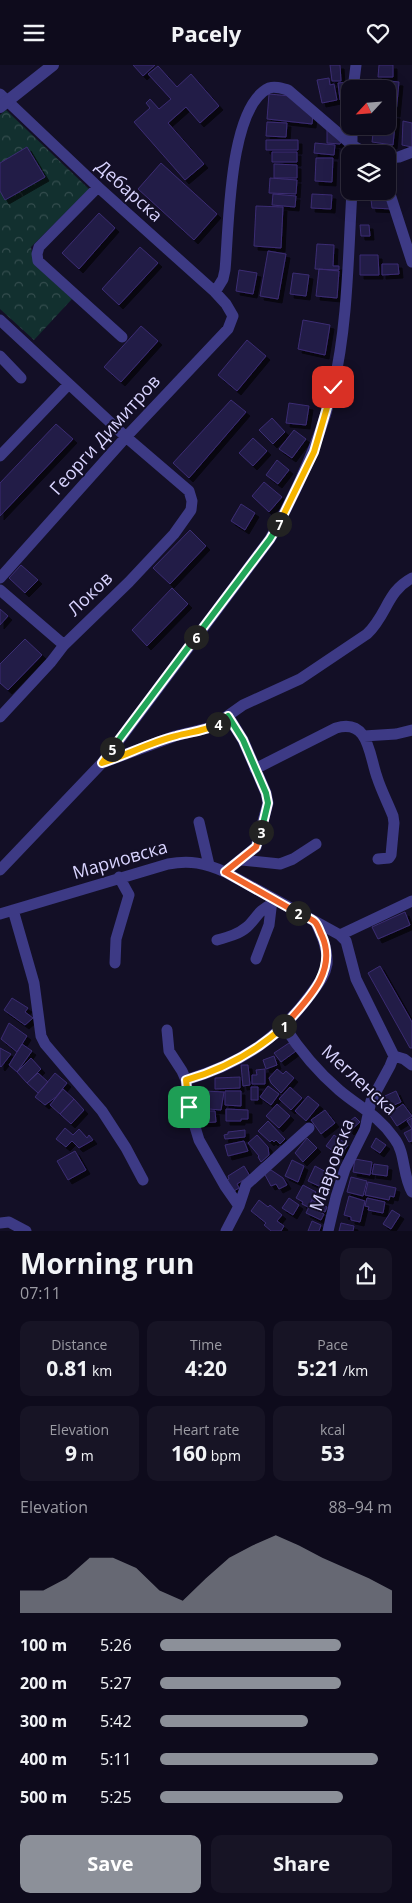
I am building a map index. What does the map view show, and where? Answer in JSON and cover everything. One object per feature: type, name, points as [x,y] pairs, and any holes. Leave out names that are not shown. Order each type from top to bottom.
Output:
[{"type":"street","points":[[2,101],[53,65]]},
{"type":"street","points":[[354,80],[356,65]]},
{"type":"street","points":[[214,292],[223,279],[225,270],[237,144],[249,111],[261,94],[274,87],[288,90],[348,145]]},
{"type":"street","name":"Дебарска","points":[[2,101],[226,303],[233,316]]},
{"type":"street","points":[[396,157],[412,152]]},
{"type":"street","points":[[98,187],[39,247],[38,261],[122,337]]},
{"type":"street","points":[[0,870],[102,763],[270,539],[314,452],[333,387],[343,330],[351,200]]},
{"type":"street","points":[[392,200],[412,262]]},
{"type":"street","name":"Георги Димитров","points":[[0,578],[126,437],[228,329],[233,316]]},
{"type":"street","points":[[0,320],[126,437]]},
{"type":"street","points":[[0,356],[21,378]]},
{"type":"street","points":[[0,456],[68,385]]},
{"type":"street","name":"Локов","points":[[0,717],[51,662],[64,645],[129,582],[174,534],[191,510],[192,501],[189,491],[126,437]]},
{"type":"street","points":[[102,763],[175,736],[212,727],[243,705],[300,679],[367,634],[384,613],[396,589],[412,578]]},
{"type":"street","points":[[0,590],[64,645]]},
{"type":"street","points":[[225,872],[256,847],[268,803],[266,793],[240,734],[228,716]]},
{"type":"street","points":[[255,769],[336,729],[345,726],[355,729],[364,736],[394,823],[392,855],[389,858],[378,859]]},
{"type":"street","points":[[364,736],[396,734],[412,730]]},
{"type":"street","points":[[200,822],[209,865]]},
{"type":"street","points":[[242,860],[280,864],[293,859],[316,845]]},
{"type":"street","name":"Мариовска","points":[[0,914],[119,877],[182,861],[209,865],[225,872],[272,901],[340,935]]},
{"type":"street","points":[[115,963],[116,939],[129,895],[119,877]]},
{"type":"street","points":[[217,940],[234,935],[248,926],[264,907],[272,901]]},
{"type":"street","points":[[256,959],[269,925],[272,901]]},
{"type":"street","points":[[412,901],[340,935],[346,941],[356,979],[394,1056],[404,1059],[412,1065]]},
{"type":"street","points":[[13,910],[34,983],[41,1036],[45,1044],[102,1111],[126,1148],[143,1180]]},
{"type":"street","points":[[186,1080],[212,1073],[248,1054],[284,1026],[305,1002],[326,970],[327,951],[316,923]]},
{"type":"street","name":"Мегленска","points":[[284,1026],[310,1061],[339,1090],[369,1111],[396,1140],[402,1155],[405,1175],[412,1192]]},
{"type":"street","points":[[167,1030],[168,1051],[186,1080],[189,1107],[199,1140],[225,1187],[239,1206]]},
{"type":"street","points":[[369,1111],[371,1101],[394,1056]]},
{"type":"street","name":"Мавровска","points":[[328,1231],[345,1169],[365,1129],[369,1111]]},
{"type":"street","points":[[226,1231],[249,1181],[309,1128]]},
{"type":"street","points":[[0,1223],[9,1222],[26,1231]]},
{"type":"green space","points":[[6,110],[89,189],[31,247],[34,264],[72,299],[34,340],[0,309],[0,115]]},
{"type":"building","points":[[133,65],[155,65],[143,76]]},
{"type":"building","points":[[330,65],[340,65],[341,81],[332,81]]},
{"type":"building","points":[[379,65],[393,65],[393,77],[378,77]]},
{"type":"building","points":[[158,66],[177,87],[191,74],[219,106],[200,123],[186,107],[168,123],[204,164],[185,180],[134,122],[150,108],[146,103],[150,99],[159,109],[171,99],[148,74]]},
{"type":"building","points":[[329,78],[330,85],[334,84],[337,100],[322,103],[317,80]]},
{"type":"building","points":[[396,82],[399,82],[396,113]]},
{"type":"building","points":[[338,83],[341,83],[341,100],[340,100]]},
{"type":"building","points":[[269,94],[290,96],[313,113],[312,124],[267,119]]},
{"type":"building","points":[[403,121],[412,123],[412,147],[402,145]]},
{"type":"building","points":[[267,122],[287,123],[286,137],[266,136]]},
{"type":"building","points":[[327,130],[342,140],[340,144],[327,143]]},
{"type":"building","points":[[373,135],[394,135],[393,145],[372,142]]},
{"type":"building","points":[[266,140],[298,140],[298,150],[266,150]]},
{"type":"building","points":[[315,143],[335,145],[334,155],[314,153]]},
{"type":"building","points":[[27,147],[45,177],[5,200],[0,191],[0,163]]},
{"type":"building","points":[[272,152],[297,152],[297,162],[272,162]]},
{"type":"building","points":[[316,158],[333,158],[332,182],[315,181]]},
{"type":"building","points":[[161,163],[217,214],[194,240],[138,189]]},
{"type":"building","points":[[274,164],[297,165],[297,178],[274,178]]},
{"type":"building","points":[[270,178],[297,180],[296,194],[269,193]]},
{"type":"building","points":[[273,194],[296,196],[295,207],[272,205]]},
{"type":"building","points":[[312,194],[332,195],[331,209],[311,208]]},
{"type":"building","points":[[371,200],[390,200],[393,209],[372,208]]},
{"type":"building","points":[[256,206],[283,207],[281,248],[254,246]]},
{"type":"building","points":[[99,213],[115,228],[79,269],[62,253]]},
{"type":"building","points":[[360,225],[369,225],[370,236],[361,236]]},
{"type":"building","points":[[317,244],[334,245],[333,266],[339,266],[339,270],[315,269]]},
{"type":"building","points":[[140,247],[158,263],[119,305],[102,289]]},
{"type":"building","points":[[268,251],[286,254],[278,299],[260,296]]},
{"type":"building","points":[[360,255],[378,255],[379,275],[360,275]]},
{"type":"building","points":[[382,264],[398,264],[399,274],[382,275]]},
{"type":"building","points":[[319,269],[339,271],[337,298],[316,296]]},
{"type":"building","points":[[239,270],[257,273],[253,294],[236,291]]},
{"type":"building","points":[[293,273],[309,275],[306,296],[290,294]]},
{"type":"building","points":[[303,320],[330,325],[325,355],[298,349]]},
{"type":"building","points":[[141,326],[158,341],[121,382],[104,367]]},
{"type":"building","points":[[247,340],[266,356],[237,391],[218,375]]},
{"type":"building","points":[[231,400],[246,412],[189,478],[173,463]]},
{"type":"building","points":[[289,403],[309,406],[306,425],[286,423]]},
{"type":"building","points":[[272,418],[285,432],[273,444],[259,430]]},
{"type":"building","points":[[56,424],[73,439],[0,516],[0,483]]},
{"type":"building","points":[[294,430],[306,439],[292,458],[279,449]]},
{"type":"building","points":[[253,438],[267,451],[253,466],[239,453]]},
{"type":"building","points":[[277,460],[289,470],[278,484],[266,475]]},
{"type":"building","points":[[264,482],[282,497],[269,512],[252,496]]},
{"type":"building","points":[[241,504],[255,513],[245,530],[231,521]]},
{"type":"building","points":[[190,530],[206,546],[170,584],[153,568]]},
{"type":"building","points":[[21,565],[38,580],[25,593],[9,578]]},
{"type":"building","points":[[172,588],[188,604],[147,646],[132,630]]},
{"type":"building","points":[[0,609],[8,616],[0,625]]},
{"type":"building","points":[[25,639],[42,655],[8,690],[0,683],[0,664]]},
{"type":"building","points":[[405,912],[410,925],[378,939],[372,927]]},
{"type":"building","points":[[380,966],[412,1022],[412,1048],[410,1048],[368,973]]},
{"type":"building","points":[[12,998],[28,1008],[25,1012],[33,1018],[25,1025],[4,1010]]},
{"type":"building","points":[[9,1023],[27,1036],[17,1052],[1,1039]]},
{"type":"building","points":[[289,1043],[296,1051],[281,1062],[274,1053]]},
{"type":"building","points":[[22,1044],[32,1051],[17,1072],[9,1065]]},
{"type":"building","points":[[0,1048],[11,1054],[1,1067],[0,1066]]},
{"type":"building","points":[[274,1056],[277,1065],[266,1069],[263,1060]]},
{"type":"building","points":[[31,1058],[41,1069],[27,1083],[17,1072]]},
{"type":"building","points":[[241,1065],[248,1065],[250,1085],[243,1086]]},
{"type":"building","points":[[265,1069],[265,1084],[252,1084],[252,1075],[257,1075],[256,1070]]},
{"type":"building","points":[[277,1069],[283,1074],[286,1071],[294,1078],[281,1093],[271,1083],[269,1078]]},
{"type":"building","points":[[38,1073],[48,1082],[38,1093],[27,1083]]},
{"type":"building","points":[[55,1073],[67,1083],[56,1097],[45,1105],[35,1097]]},
{"type":"building","points":[[240,1077],[240,1088],[215,1089],[215,1078]]},
{"type":"building","points":[[268,1086],[279,1094],[271,1105],[260,1097]]},
{"type":"building","points":[[251,1087],[258,1087],[258,1100],[251,1100]]},
{"type":"building","points":[[290,1087],[302,1098],[291,1110],[279,1099]]},
{"type":"building","points":[[63,1089],[74,1099],[60,1114],[50,1105]]},
{"type":"building","points":[[205,1091],[224,1092],[221,1110],[209,1109],[209,1105],[205,1105]]},
{"type":"building","points":[[225,1091],[241,1091],[241,1106],[225,1105]]},
{"type":"building","points":[[396,1091],[401,1102],[385,1109],[382,1100],[386,1098],[385,1096]]},
{"type":"building","points":[[308,1096],[319,1105],[306,1121],[295,1111]]},
{"type":"building","points":[[74,1099],[84,1110],[71,1124],[60,1114]]},
{"type":"building","points":[[277,1104],[290,1116],[279,1128],[266,1116]]},
{"type":"building","points":[[403,1104],[412,1116],[397,1126],[389,1114]]},
{"type":"building","points":[[206,1107],[206,1111],[215,1111],[216,1122],[200,1123],[199,1108]]},
{"type":"building","points":[[226,1109],[248,1110],[248,1119],[226,1121]]},
{"type":"building","points":[[325,1110],[335,1123],[321,1134],[311,1120]]},
{"type":"building","points":[[355,1117],[360,1122],[350,1131],[345,1125]]},
{"type":"building","points":[[412,1118],[412,1129],[407,1121]]},
{"type":"building","points":[[268,1121],[285,1139],[280,1144],[276,1140],[270,1142],[258,1131]]},
{"type":"building","points":[[65,1128],[73,1135],[79,1129],[87,1138],[89,1135],[93,1140],[79,1148],[72,1141],[66,1147],[56,1139]]},
{"type":"building","points":[[412,1129],[412,1141],[409,1142],[404,1133]]},
{"type":"building","points":[[245,1130],[245,1137],[225,1139],[224,1135],[228,1134],[228,1132]]},
{"type":"building","points":[[257,1135],[268,1147],[269,1155],[261,1162],[259,1156],[248,1143]]},
{"type":"building","points":[[334,1135],[348,1145],[340,1156],[326,1146]]},
{"type":"building","points":[[307,1138],[317,1148],[303,1162],[295,1153]]},
{"type":"building","points":[[376,1138],[386,1145],[380,1153],[371,1147]]},
{"type":"building","points":[[244,1141],[248,1151],[228,1156],[225,1145]]},
{"type":"building","points":[[75,1151],[86,1170],[68,1180],[57,1161]]},
{"type":"building","points":[[355,1159],[372,1162],[370,1175],[353,1172]]},
{"type":"building","points":[[292,1160],[304,1166],[298,1182],[285,1176]]},
{"type":"building","points":[[374,1164],[388,1166],[387,1176],[372,1174]]},
{"type":"building","points":[[244,1166],[250,1176],[237,1184],[239,1188],[234,1191],[227,1180],[229,1179],[228,1176]]},
{"type":"building","points":[[315,1166],[328,1173],[321,1187],[308,1181]]},
{"type":"building","points":[[271,1170],[283,1178],[287,1185],[279,1189],[276,1184],[271,1186],[264,1173]]},
{"type":"building","points":[[351,1177],[367,1181],[363,1196],[347,1192]]},
{"type":"building","points":[[368,1182],[396,1188],[394,1197],[390,1196],[389,1200],[365,1195]]},
{"type":"building","points":[[303,1185],[316,1192],[308,1207],[296,1198]]},
{"type":"building","points":[[349,1196],[365,1201],[360,1222],[351,1220],[351,1217],[344,1215]]},
{"type":"building","points":[[289,1198],[299,1205],[293,1215],[282,1208]]},
{"type":"building","points":[[367,1198],[385,1202],[383,1213],[368,1210],[369,1207],[365,1206]]},
{"type":"building","points":[[259,1200],[268,1207],[270,1205],[282,1215],[277,1221],[284,1226],[281,1231],[271,1231],[264,1225],[266,1223],[251,1211]]},
{"type":"building","points":[[312,1200],[327,1207],[325,1212],[310,1205]]},
{"type":"building","points":[[309,1207],[324,1214],[321,1220],[306,1213]]},
{"type":"building","points":[[392,1210],[400,1215],[391,1229],[383,1224]]},
{"type":"building","points":[[312,1221],[321,1225],[319,1231],[308,1231]]},
{"type":"building","points":[[341,1223],[354,1226],[353,1231],[339,1231]]},
{"type":"route","points":[[189,1107],[186,1080],[212,1073],[248,1054],[284,1026],[305,1002],[322,978],[326,970],[327,951],[316,923],[225,872],[252,853],[256,847],[268,803],[266,793],[243,740],[228,716],[212,727],[175,736],[102,763],[270,539],[314,452],[333,387]]}]
